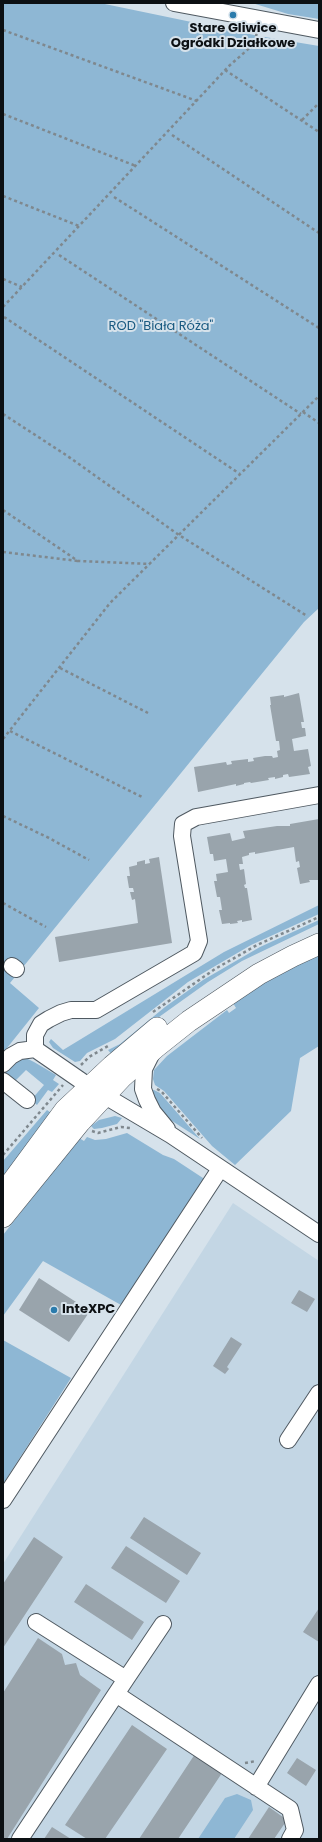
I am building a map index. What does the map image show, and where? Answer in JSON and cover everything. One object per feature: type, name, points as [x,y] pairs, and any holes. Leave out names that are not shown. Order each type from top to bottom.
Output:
[{"type":"main road","points":[[3,1217],[69,1135],[97,1091],[132,1048],[175,1014],[240,972],[319,930]]},
{"type":"main road","points":[[3,1194],[64,1110],[122,1077],[189,1021],[259,974],[319,944]]},
{"type":"street","points":[[174,3],[319,30]]},
{"type":"street","points":[[3,1064],[11,1056],[35,1046],[48,1027],[49,1019],[61,1012],[71,1010],[96,1010],[194,953],[199,941],[182,836],[183,824],[196,817],[319,795]]},
{"type":"street","points":[[35,1046],[97,1091],[171,1135],[319,1234]]},
{"type":"street","points":[[155,1048],[144,1069],[143,1089],[153,1112],[171,1135]]},
{"type":"street","points":[[3,1081],[27,1100]]},
{"type":"street","points":[[3,1500],[220,1169]]},
{"type":"street","points":[[288,1440],[319,1393]]},
{"type":"street","points":[[36,1622],[126,1679]]},
{"type":"street","points":[[20,1839],[162,1624]]},
{"type":"street","points":[[256,1787],[319,1684]]},
{"type":"street","points":[[116,1694],[290,1809],[295,1830],[290,1839]]},
{"type":"path","points":[[3,307],[225,70],[254,44],[261,20]]},
{"type":"path","points":[[3,30],[197,101]]},
{"type":"path","points":[[225,70],[319,132]]},
{"type":"path","points":[[302,120],[319,103]]},
{"type":"path","points":[[3,114],[136,166]]},
{"type":"path","points":[[172,135],[319,233]]},
{"type":"path","points":[[3,196],[80,226]]},
{"type":"path","points":[[114,197],[319,328]]},
{"type":"path","points":[[59,255],[300,414]]},
{"type":"path","points":[[3,280],[22,287]]},
{"type":"path","points":[[4,317],[240,474]]},
{"type":"path","points":[[3,739],[110,603],[319,396]]},
{"type":"path","points":[[303,412],[319,423]]},
{"type":"path","points":[[3,414],[66,455],[179,535],[307,616]]},
{"type":"path","points":[[3,511],[78,561]]},
{"type":"path","points":[[3,552],[78,561],[150,564]]},
{"type":"path","points":[[60,668],[148,713]]},
{"type":"path","points":[[10,731],[144,798]]},
{"type":"path","points":[[3,816],[49,838],[89,860]]},
{"type":"path","points":[[3,903],[46,927]]},
{"type":"path","points":[[148,1016],[215,969],[257,945],[319,916]]},
{"type":"path","points":[[81,1065],[89,1057],[112,1044]]},
{"type":"path","points":[[152,1087],[161,1091],[205,1144]]},
{"type":"path","points":[[3,1155],[60,1089]]},
{"type":"path","points":[[88,1130],[98,1133],[121,1126],[136,1131]]},
{"type":"path","points":[[243,1764],[263,1760]]},
{"type":"shaded area","points":[[233,1203],[319,1261],[319,1839],[3,1839],[3,1564]]},
{"type":"green space","name":"ROD \"Biała Róża\"","points":[[3,3],[100,3],[259,36],[319,46],[319,608],[304,622],[10,983],[39,1008],[3,1053]]},
{"type":"green space","points":[[252,3],[319,3],[319,19],[288,14]]},
{"type":"green space","points":[[319,905],[319,914],[251,945],[188,982],[115,1039],[87,1053],[80,1061],[75,1062],[53,1048],[49,1042],[51,1039],[63,1050],[224,952]]},
{"type":"green space","points":[[319,920],[319,924],[242,961],[208,982],[145,1027],[113,1056],[108,1050],[120,1044],[165,1007],[203,980],[260,947]]},
{"type":"green space","points":[[319,949],[319,1046],[300,1058],[291,1111],[235,1165],[212,1146],[164,1091],[155,1085],[153,1079],[154,1070],[167,1056],[227,1010],[229,1013],[236,1008],[233,1003],[251,986]]},
{"type":"green space","points":[[20,1058],[26,1058],[56,1075],[53,1080],[59,1084],[52,1092],[48,1090],[37,1105],[31,1100],[44,1085],[26,1070],[14,1082],[5,1075],[5,1071]]},
{"type":"green space","points":[[154,1090],[160,1093],[200,1139],[166,1117],[147,1091]]},
{"type":"green space","points":[[47,1110],[54,1115],[3,1182],[3,1161]]},
{"type":"green space","points":[[115,1116],[122,1118],[117,1124],[94,1129],[91,1126],[99,1120]]},
{"type":"green space","points":[[127,1133],[163,1155],[174,1159],[206,1180],[121,1305],[43,1261],[3,1316],[3,1235],[79,1138],[84,1141],[87,1137],[95,1140],[106,1139]]},
{"type":"green space","points":[[3,1340],[71,1378],[3,1484]]},
{"type":"green space","points":[[237,1794],[251,1800],[253,1810],[234,1839],[198,1839],[225,1798]]},
{"type":"building","points":[[299,693],[304,722],[301,722],[302,728],[305,728],[306,736],[292,739],[294,751],[308,749],[311,766],[308,767],[310,774],[289,777],[288,774],[275,779],[275,777],[268,778],[269,780],[244,783],[236,786],[236,784],[198,792],[194,767],[226,762],[227,765],[232,764],[231,761],[248,759],[248,762],[254,761],[253,758],[265,756],[272,756],[273,758],[278,757],[277,751],[280,750],[279,741],[276,741],[270,697],[284,695],[284,697]]},
{"type":"building","points":[[319,819],[319,880],[309,880],[310,882],[300,884],[297,868],[300,867],[299,861],[296,862],[294,847],[255,854],[255,852],[249,853],[249,855],[242,857],[243,864],[239,864],[240,870],[244,869],[246,884],[244,885],[245,888],[247,888],[252,920],[242,922],[242,920],[237,921],[238,923],[222,924],[219,910],[222,910],[220,897],[217,897],[214,881],[217,881],[216,874],[228,872],[226,859],[214,861],[213,854],[210,854],[207,837],[230,833],[232,841],[245,838],[243,831],[277,826],[290,826],[290,824]]},
{"type":"building","points":[[159,857],[172,943],[59,962],[55,937],[138,923],[135,899],[132,900],[130,892],[134,892],[133,888],[129,888],[127,876],[130,876],[129,867],[137,865],[137,862],[145,860],[145,864],[150,863],[149,859]]},
{"type":"building","name":"InteXPC","points":[[39,1278],[90,1311],[69,1342],[19,1310]]},
{"type":"building","points":[[299,1290],[315,1299],[307,1312],[291,1303]]},
{"type":"building","points":[[231,1337],[242,1344],[227,1367],[229,1369],[225,1374],[213,1366]]},
{"type":"building","points":[[144,1517],[201,1553],[187,1575],[130,1538]]},
{"type":"building","points":[[34,1537],[63,1557],[3,1648],[3,1584]]},
{"type":"building","points":[[126,1546],[180,1581],[166,1603],[111,1568]]},
{"type":"building","points":[[86,1584],[144,1622],[132,1640],[74,1602]]},
{"type":"building","points":[[319,1608],[319,1642],[303,1632]]},
{"type":"building","points":[[38,1638],[62,1654],[65,1665],[76,1663],[80,1675],[101,1690],[7,1839],[3,1839],[3,1693]]},
{"type":"building","points":[[132,1725],[167,1749],[105,1839],[87,1839],[65,1825]]},
{"type":"building","points":[[195,1754],[222,1773],[178,1839],[139,1839]]},
{"type":"building","points":[[297,1758],[316,1770],[306,1786],[287,1773]]},
{"type":"building","points":[[269,1807],[287,1820],[274,1839],[248,1839]]},
{"type":"building","points":[[52,1827],[71,1839],[44,1839]]},
{"type":"place","name":"Stare Gliwice Ogródki Działkowe","points":[[233,15]]},
{"type":"place","name":"InteXPC","points":[[54,1310]]}]
